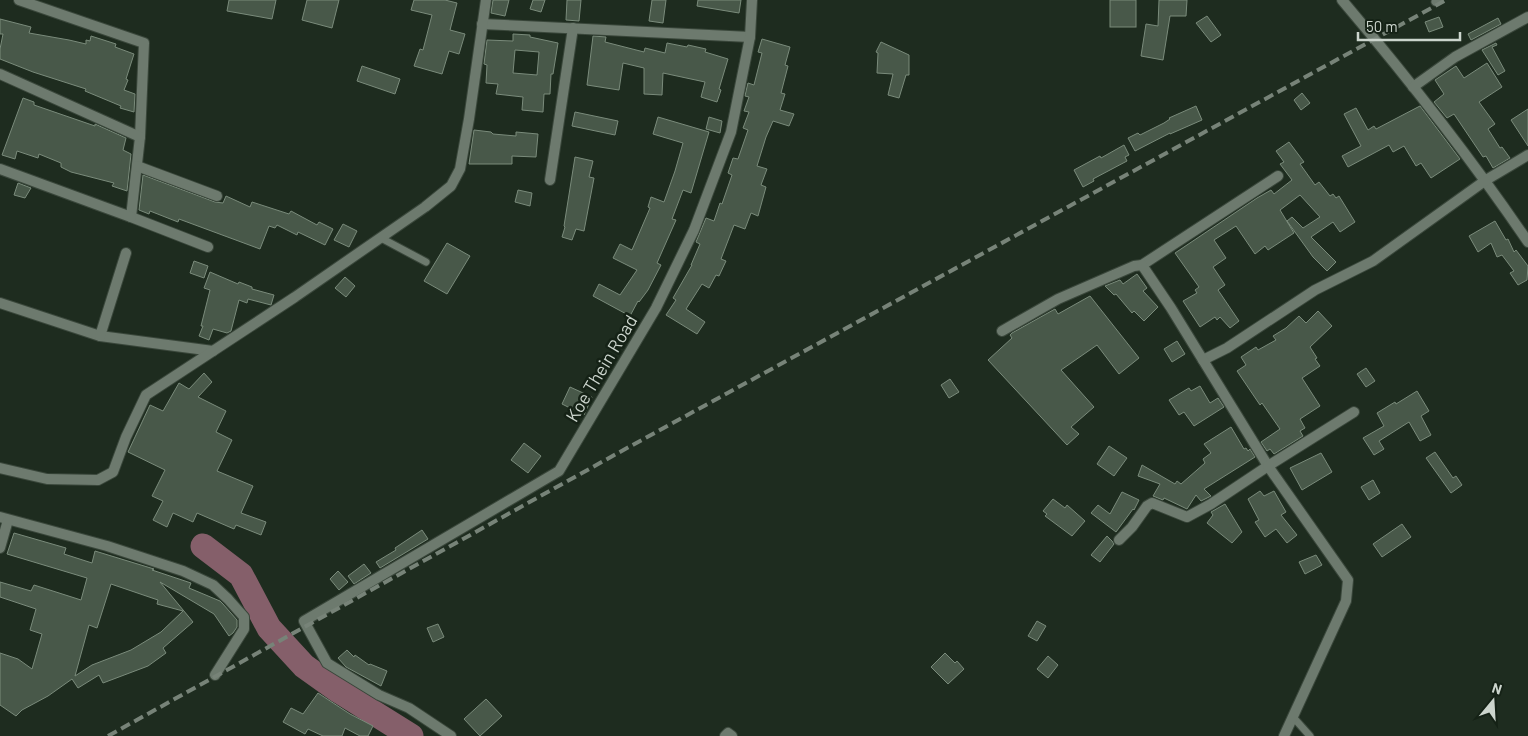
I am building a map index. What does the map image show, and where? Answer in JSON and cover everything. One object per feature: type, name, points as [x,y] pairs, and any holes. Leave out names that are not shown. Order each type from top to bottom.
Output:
[{"type":"street","points":[[19,0],[144,43],[140,137],[131,217]]},
{"type":"street","points":[[0,468],[47,479],[98,480],[113,472],[126,437],[146,395],[381,238],[425,207],[450,186],[460,169],[486,0]]},
{"type":"street","name":"Koe Thein Road","points":[[451,736],[409,708],[379,695],[327,663],[304,620],[559,471],[656,308],[694,230],[730,132],[750,37],[752,0]]},
{"type":"street","points":[[1342,0],[1401,69],[1486,180],[1528,242]]},
{"type":"street","points":[[1413,87],[1455,57],[1528,17]]},
{"type":"street","points":[[482,24],[750,37]]},
{"type":"street","points":[[550,180],[573,28]]},
{"type":"street","points":[[0,74],[140,137]]},
{"type":"street","points":[[1204,360],[1227,348],[1315,290],[1373,261],[1486,180],[1528,155]]},
{"type":"street","points":[[137,166],[217,196]]},
{"type":"street","points":[[0,169],[208,247]]},
{"type":"street","points":[[1002,331],[1058,299],[1134,266],[1142,265],[1278,176]]},
{"type":"street","points":[[100,336],[126,253]]},
{"type":"street","points":[[1142,265],[1204,360],[1268,466],[1348,580],[1346,601],[1284,736]]},
{"type":"street","points":[[0,303],[100,336],[213,351]]},
{"type":"street","points":[[1119,540],[1132,527],[1147,506],[1152,503],[1187,517],[1211,504],[1354,412]]},
{"type":"street","points":[[0,548],[4,519],[107,546],[184,570],[213,585],[244,617],[244,629],[215,675]]},
{"type":"street","points":[[724,736],[728,733],[732,736]]},
{"type":"lane","points":[[381,238],[426,262]]},
{"type":"lane","points":[[1293,717],[1310,736]]},
{"type":"building","points":[[229,0],[276,0],[272,19],[227,11]]},
{"type":"building","points":[[307,0],[339,0],[332,28],[302,20]]},
{"type":"building","points":[[414,0],[445,0],[457,3],[450,30],[465,34],[459,54],[449,51],[442,74],[414,66],[420,49],[423,50],[432,15],[411,10]]},
{"type":"building","points":[[493,0],[509,0],[505,16],[491,13]]},
{"type":"building","points":[[533,0],[545,0],[541,12],[530,9]]},
{"type":"building","points":[[567,0],[581,0],[579,21],[566,20]]},
{"type":"building","points":[[652,0],[666,0],[663,23],[649,21]]},
{"type":"building","points":[[698,0],[741,0],[739,13],[697,6]]},
{"type":"building","points":[[1110,0],[1136,0],[1136,27],[1110,27]]},
{"type":"building","points":[[1159,0],[1187,0],[1186,16],[1170,16],[1163,60],[1141,56],[1146,24],[1158,26]]},
{"type":"building","points":[[1207,16],[1221,35],[1211,42],[1196,23]]},
{"type":"building","points":[[1439,17],[1443,27],[1429,32],[1425,22]]},
{"type":"building","points":[[1498,18],[1501,24],[1471,40],[1468,34]]},
{"type":"building","points":[[0,19],[31,27],[29,33],[86,44],[86,40],[90,41],[91,36],[116,44],[115,47],[134,54],[124,90],[135,94],[134,112],[120,108],[121,106],[85,91],[86,89],[0,59],[3,34],[0,34]]},
{"type":"building","points":[[513,34],[530,35],[530,37],[558,43],[553,74],[551,74],[550,94],[544,94],[543,112],[522,110],[523,97],[496,94],[498,84],[486,83],[487,65],[484,64],[487,40],[513,41]],"holes":[[[515,50],[539,52],[537,75],[513,73]]]},
{"type":"building","points":[[593,36],[606,37],[605,42],[644,52],[645,48],[665,53],[667,43],[706,49],[705,52],[728,59],[717,102],[701,97],[705,82],[663,73],[662,95],[644,94],[644,68],[623,63],[619,90],[587,85]]},
{"type":"building","points":[[762,39],[790,47],[785,65],[788,66],[781,93],[785,94],[780,110],[794,114],[789,126],[773,121],[766,137],[757,166],[767,169],[761,185],[766,187],[758,216],[751,213],[745,229],[734,225],[721,259],[726,261],[719,276],[716,275],[709,288],[702,284],[686,309],[705,322],[697,334],[666,315],[676,300],[673,298],[692,265],[700,244],[696,242],[706,218],[714,221],[720,203],[722,204],[732,175],[728,173],[733,158],[738,159],[748,130],[743,128],[749,112],[744,111],[749,97],[745,96],[748,83],[754,85],[762,53],[758,52]]},
{"type":"building","points":[[881,42],[909,55],[909,75],[906,75],[899,98],[888,95],[893,74],[877,73],[878,53],[876,52]]},
{"type":"building","points":[[1496,43],[1497,45],[1492,47],[1505,71],[1498,75],[1482,50]]},
{"type":"building","points":[[1487,63],[1502,87],[1479,102],[1495,124],[1488,129],[1500,148],[1502,147],[1510,158],[1493,168],[1486,156],[1483,157],[1454,114],[1447,118],[1434,102],[1444,94],[1435,80],[1456,66],[1464,78]]},
{"type":"building","points":[[362,66],[400,79],[395,94],[357,81]]},
{"type":"building","points":[[1302,93],[1310,103],[1301,110],[1294,100]]},
{"type":"building","points":[[23,98],[34,102],[34,105],[95,126],[95,124],[126,138],[123,150],[131,154],[127,191],[112,186],[114,183],[71,172],[61,167],[61,163],[39,154],[38,158],[17,151],[15,159],[2,155]]},
{"type":"building","points":[[1196,106],[1202,120],[1170,133],[1135,151],[1128,138],[1138,133],[1140,135],[1164,123],[1169,118]]},
{"type":"building","points":[[1420,106],[1460,159],[1431,178],[1421,163],[1416,166],[1404,146],[1393,152],[1389,145],[1348,167],[1342,156],[1361,146],[1344,114],[1356,108],[1368,130],[1374,126],[1376,129]]},
{"type":"building","points":[[1528,109],[1528,146],[1511,120]]},
{"type":"building","points":[[575,112],[618,121],[615,135],[572,126]]},
{"type":"building","points":[[658,117],[709,132],[691,193],[683,190],[672,219],[676,220],[657,263],[661,265],[648,290],[638,301],[630,316],[593,296],[599,284],[620,295],[637,270],[613,258],[620,244],[632,250],[650,208],[648,207],[651,197],[664,202],[683,143],[653,134]]},
{"type":"building","points":[[709,117],[722,121],[720,133],[706,129]]},
{"type":"building","points":[[474,130],[516,136],[516,132],[538,134],[536,157],[512,156],[512,164],[469,164]]},
{"type":"building","points":[[1289,142],[1304,162],[1300,164],[1315,185],[1319,182],[1330,196],[1333,194],[1336,198],[1339,196],[1355,222],[1340,232],[1333,222],[1311,237],[1336,262],[1327,271],[1313,257],[1287,221],[1292,217],[1303,228],[1320,217],[1300,195],[1280,210],[1294,233],[1268,250],[1265,246],[1255,254],[1236,226],[1214,240],[1226,258],[1213,267],[1225,285],[1218,290],[1239,321],[1230,328],[1220,317],[1217,320],[1215,317],[1200,327],[1183,301],[1197,293],[1195,290],[1199,287],[1175,253],[1257,198],[1271,190],[1274,194],[1292,180],[1280,164],[1284,162],[1276,151]]},
{"type":"building","points":[[1124,145],[1129,155],[1125,157],[1127,161],[1093,179],[1094,181],[1083,187],[1074,170]]},
{"type":"building","points":[[575,157],[593,161],[589,177],[594,178],[584,231],[576,229],[572,240],[562,237]]},
{"type":"building","points":[[143,175],[215,202],[223,203],[226,196],[250,207],[252,202],[289,214],[291,211],[317,225],[319,222],[333,229],[325,245],[298,232],[297,235],[277,225],[275,228],[269,226],[260,249],[179,219],[178,222],[150,211],[149,214],[139,210]]},
{"type":"building","points":[[18,183],[31,188],[25,198],[14,195]]},
{"type":"building","points":[[518,190],[532,193],[530,206],[515,202]]},
{"type":"building","points":[[1495,221],[1506,240],[1508,239],[1514,252],[1516,250],[1528,266],[1527,280],[1518,285],[1510,273],[1514,271],[1502,255],[1497,257],[1491,243],[1478,252],[1469,236]]},
{"type":"building","points":[[343,224],[357,231],[349,247],[334,240]]},
{"type":"building","points":[[447,243],[470,256],[447,294],[424,281]]},
{"type":"building","points":[[194,261],[208,266],[204,278],[190,273]]},
{"type":"building","points":[[210,272],[238,284],[239,282],[252,287],[252,289],[274,295],[271,305],[248,299],[247,303],[239,300],[231,331],[227,333],[213,329],[209,340],[199,336],[203,326],[201,326],[210,290],[204,288]]},
{"type":"building","points":[[1137,274],[1147,288],[1143,291],[1158,307],[1144,321],[1134,311],[1132,313],[1116,294],[1114,295],[1105,286],[1120,280],[1123,284]]},
{"type":"building","points":[[345,277],[355,286],[346,297],[335,288]]},
{"type":"building","points":[[1090,296],[1139,358],[1119,374],[1097,345],[1061,370],[1094,407],[1071,427],[1079,434],[1067,445],[988,360],[1012,338],[1010,335],[1012,333],[1055,309],[1058,314]]},
{"type":"building","points":[[1318,311],[1332,326],[1310,347],[1320,366],[1302,378],[1320,406],[1300,419],[1305,428],[1300,431],[1303,436],[1274,454],[1270,449],[1267,451],[1261,442],[1280,429],[1262,403],[1260,405],[1237,371],[1246,365],[1241,357],[1256,347],[1258,350],[1276,340],[1273,336],[1286,328],[1299,316],[1306,323]]},
{"type":"building","points":[[1177,341],[1185,354],[1172,362],[1164,349]]},
{"type":"building","points":[[1366,368],[1375,381],[1366,387],[1357,374]]},
{"type":"building","points":[[204,373],[212,382],[198,397],[226,411],[216,432],[232,440],[217,471],[253,486],[241,513],[266,522],[261,535],[236,525],[234,529],[197,513],[193,522],[173,513],[167,527],[153,520],[163,501],[152,496],[165,470],[128,452],[150,405],[163,411],[179,383],[189,389]]},
{"type":"building","points":[[950,379],[959,392],[949,398],[941,385]]},
{"type":"building","points":[[1200,386],[1210,403],[1218,398],[1224,407],[1194,426],[1184,412],[1179,415],[1169,400],[1189,388],[1191,391]]},
{"type":"building","points":[[570,387],[592,397],[584,415],[562,404]]},
{"type":"building","points":[[1417,391],[1429,411],[1421,416],[1431,435],[1420,441],[1409,422],[1379,441],[1384,449],[1374,455],[1363,438],[1384,426],[1377,413]]},
{"type":"building","points":[[1231,427],[1244,449],[1246,448],[1248,451],[1250,449],[1255,457],[1204,489],[1211,496],[1201,501],[1196,495],[1187,509],[1164,498],[1163,500],[1153,496],[1160,484],[1138,476],[1142,465],[1175,484],[1177,481],[1181,484],[1205,463],[1203,459],[1211,453],[1204,444]]},
{"type":"building","points":[[524,443],[541,456],[528,473],[511,460]]},
{"type":"building","points":[[1109,446],[1127,458],[1114,476],[1097,464]]},
{"type":"building","points":[[1435,452],[1453,478],[1456,476],[1462,485],[1451,493],[1426,458]]},
{"type":"building","points":[[1321,453],[1332,472],[1302,490],[1290,468]]},
{"type":"building","points":[[1373,480],[1380,493],[1369,500],[1361,487]]},
{"type":"building","points":[[1260,491],[1264,496],[1274,491],[1286,512],[1281,515],[1297,535],[1287,543],[1276,529],[1265,537],[1255,522],[1259,520],[1248,499]]},
{"type":"building","points":[[1122,492],[1139,500],[1134,510],[1116,532],[1091,513],[1098,505],[1110,514]]},
{"type":"building","points":[[1053,499],[1065,508],[1067,505],[1085,521],[1072,536],[1045,516],[1047,514],[1043,511]]},
{"type":"building","points":[[1225,504],[1242,532],[1232,543],[1207,523],[1213,515],[1211,512]]},
{"type":"building","points":[[1402,524],[1411,537],[1382,557],[1373,544]]},
{"type":"building","points":[[422,530],[428,539],[380,568],[376,562],[396,550],[395,548]]},
{"type":"building","points":[[14,533],[66,548],[64,554],[92,563],[95,551],[154,569],[152,570],[191,583],[189,588],[220,601],[237,620],[237,627],[229,636],[214,614],[160,582],[193,622],[163,648],[166,653],[148,666],[103,683],[99,675],[78,688],[72,679],[48,696],[22,710],[16,716],[0,705],[0,653],[18,659],[32,669],[42,634],[30,630],[36,609],[0,597],[0,582],[31,591],[34,585],[81,600],[87,578],[7,554]],"holes":[[[111,584],[158,600],[157,604],[183,611],[161,632],[131,650],[92,665],[75,676],[89,625],[97,628]]]},
{"type":"building","points":[[1107,536],[1114,544],[1100,562],[1091,555]]},
{"type":"building","points":[[1316,555],[1322,565],[1305,574],[1299,562]]},
{"type":"building","points":[[364,564],[371,573],[354,584],[348,576]]},
{"type":"building","points":[[338,571],[348,582],[339,590],[330,579]]},
{"type":"building","points":[[1037,621],[1046,626],[1037,641],[1028,636]]},
{"type":"building","points":[[438,624],[444,637],[433,642],[427,628]]},
{"type":"building","points":[[347,650],[354,657],[355,655],[369,665],[387,671],[381,686],[346,667],[338,658]]},
{"type":"building","points":[[945,653],[955,663],[957,661],[964,669],[948,684],[931,667]]},
{"type":"building","points":[[1048,656],[1058,665],[1048,678],[1037,669]]},
{"type":"building","points":[[318,693],[350,714],[373,726],[368,736],[360,736],[345,728],[342,736],[323,736],[308,729],[305,734],[283,722],[291,708],[303,714]]},
{"type":"building","points":[[486,699],[502,716],[480,736],[464,719]]},
{"type":"waterway","points":[[203,546],[241,575],[269,628],[304,666],[339,691],[411,736]]},
{"type":"railway","points":[[108,736],[618,453],[1446,0]]}]
